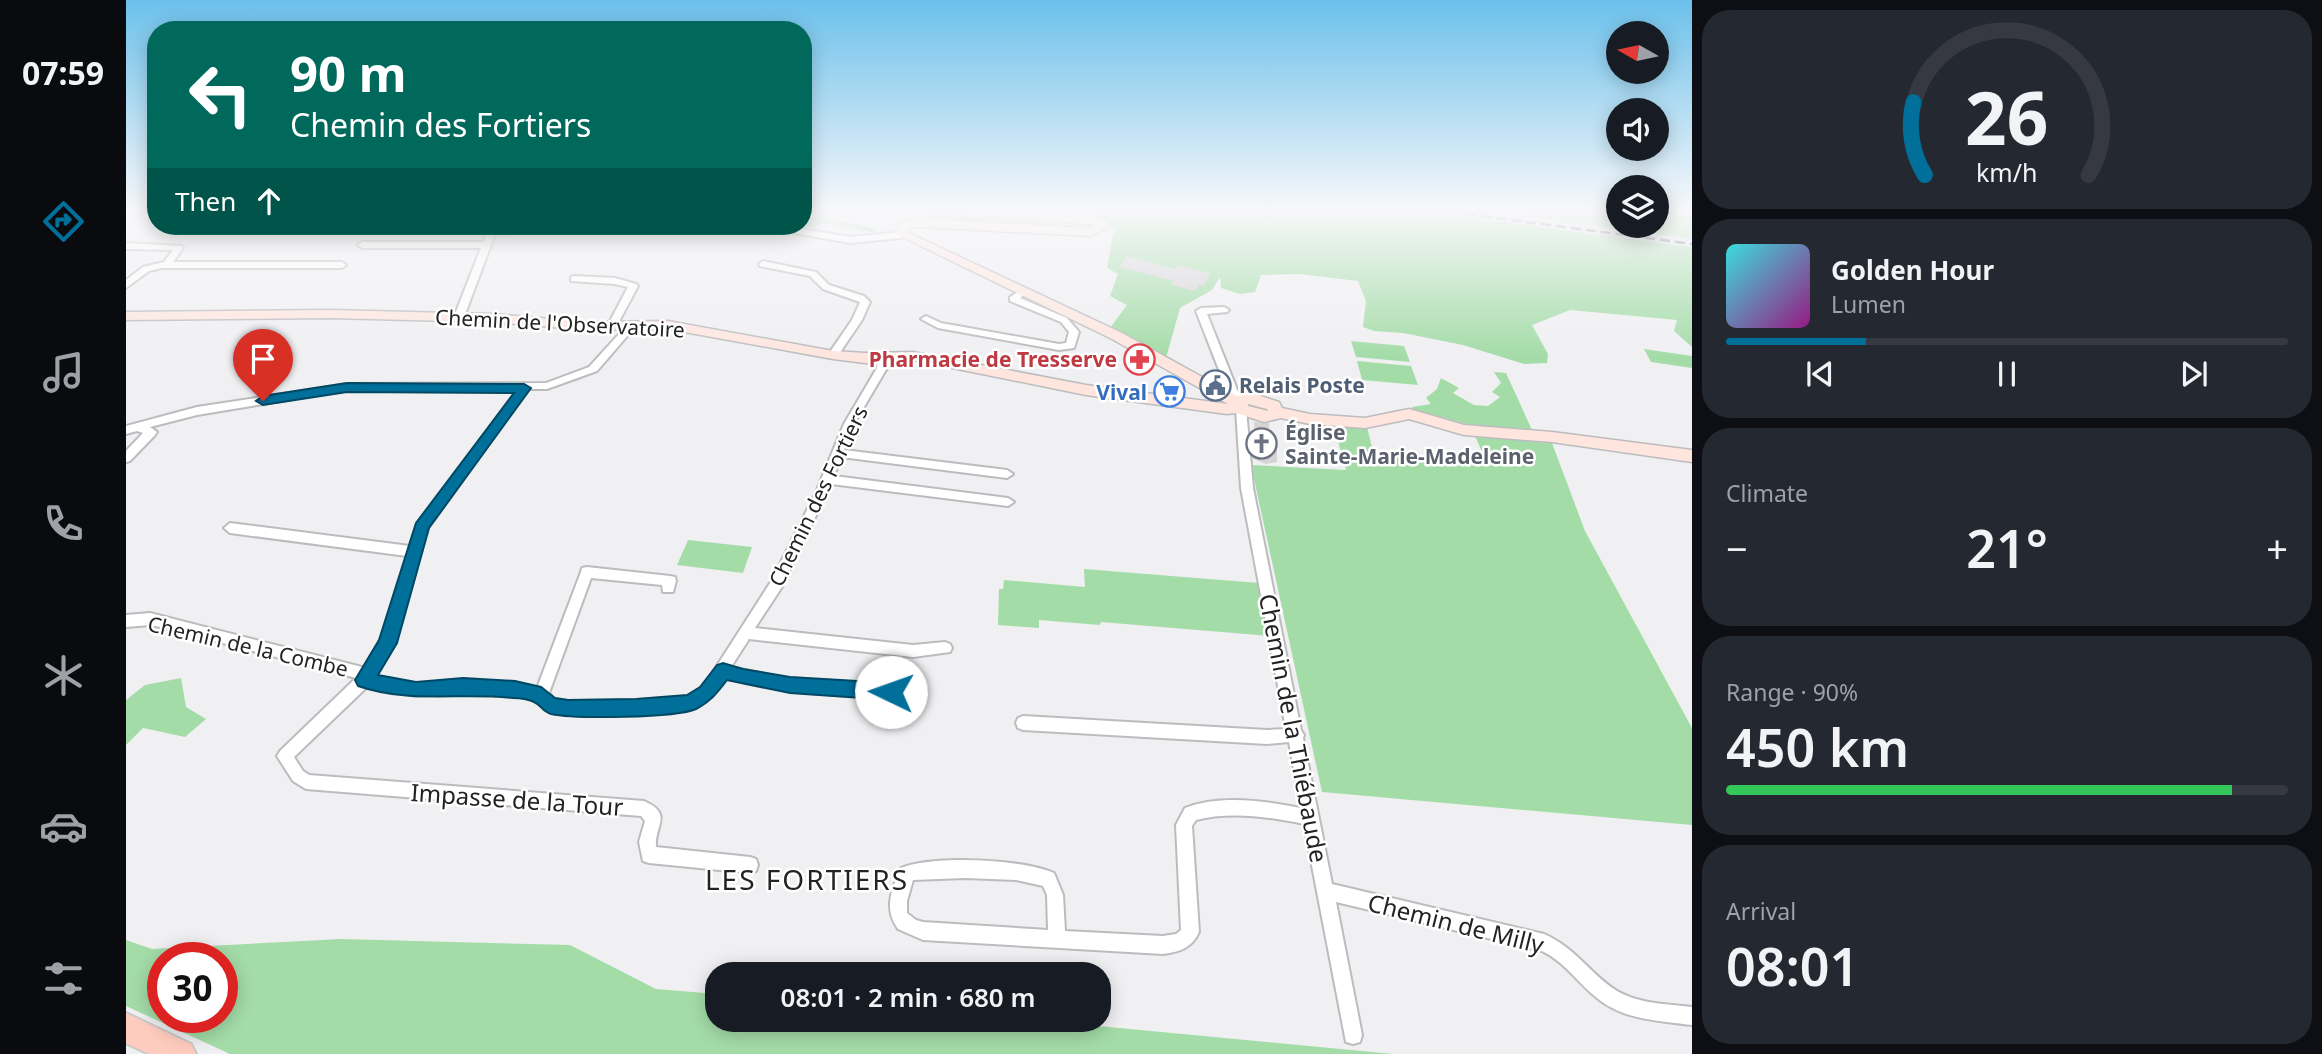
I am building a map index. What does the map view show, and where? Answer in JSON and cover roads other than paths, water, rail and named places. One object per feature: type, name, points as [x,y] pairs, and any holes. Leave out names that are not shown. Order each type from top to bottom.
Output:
[{"type":"main road","points":[[126,1028],[181,1054]]},
{"type":"street","points":[[167,264],[171,259]]},
{"type":"street","points":[[459,317],[481,259]]},
{"type":"street","points":[[952,259],[1117,335],[1242,409]]},
{"type":"street","points":[[126,285],[146,269],[167,264],[342,265]]},
{"type":"street","points":[[763,264],[813,274],[826,287],[861,298],[865,302],[857,320],[833,355]]},
{"type":"street","points":[[573,279],[615,281],[633,286],[634,289],[613,325]]},
{"type":"street","points":[[926,320],[939,325],[1059,347],[1070,346],[1074,332],[1070,326],[1013,299],[1022,292]]},
{"type":"street","points":[[1224,310],[1201,312],[1242,409]]},
{"type":"street","name":"Chemin de l'Observatoire","points":[[126,316],[330,314],[459,317],[577,326],[682,327],[833,355],[913,356],[1094,391],[1242,409],[1268,418],[1277,412],[1310,419],[1353,423],[1372,422],[1401,414],[1416,415],[1464,430],[1692,456]]},
{"type":"street","points":[[131,428],[197,411],[347,387],[547,386],[593,369],[632,325]]},
{"type":"street","name":"Chemin des Fortiers","points":[[416,690],[463,687],[515,690],[541,695],[550,705],[568,708],[669,706],[690,703],[707,693],[778,583],[827,479],[849,424],[883,369],[883,357]]},
{"type":"street","points":[[367,678],[388,643],[422,527],[524,388]]},
{"type":"street","name":"Chemin de la Thiébaude","points":[[1242,409],[1247,488],[1353,1035]]},
{"type":"street","points":[[126,458],[151,432],[131,428]]},
{"type":"street","points":[[837,453],[1007,474]]},
{"type":"street","points":[[827,479],[1008,502]]},
{"type":"street","points":[[230,528],[415,552]]},
{"type":"street","points":[[541,695],[587,572],[670,581],[668,588]]},
{"type":"street","name":"Chemin de la Combe","points":[[126,621],[150,619],[166,622],[416,690]]},
{"type":"street","points":[[746,633],[913,651],[945,648]]},
{"type":"street","points":[[723,671],[790,685],[891,692]]},
{"type":"street","name":"Impasse de la Tour","points":[[367,678],[285,756],[306,782],[644,809],[654,818],[648,842],[649,855],[750,865]]},
{"type":"street","points":[[1023,723],[1267,737],[1297,735]]},
{"type":"street","points":[[1057,939],[1055,895],[1048,879],[1037,875],[1019,871],[915,871],[907,874],[898,897],[901,920],[912,929],[1057,939],[1178,944],[1190,932],[1184,825],[1191,813],[1210,809],[1283,812],[1309,817]]},
{"type":"street","name":"Chemin de Milly","points":[[1325,891],[1544,943],[1566,956],[1604,993],[1619,1002],[1635,1008],[1692,1016]]},
{"type":"place","name":"Pharmacie de Tresserve","points":[[1140,359]]},
{"type":"place","name":"Relais Poste","points":[[1216,385]]},
{"type":"place","name":"Vival","points":[[1170,392]]},
{"type":"place","name":"Église Sainte-Marie-Madeleine","points":[[1262,444]]},
{"type":"district","name":"LES FORTIERS","points":[[807,879]]}]
